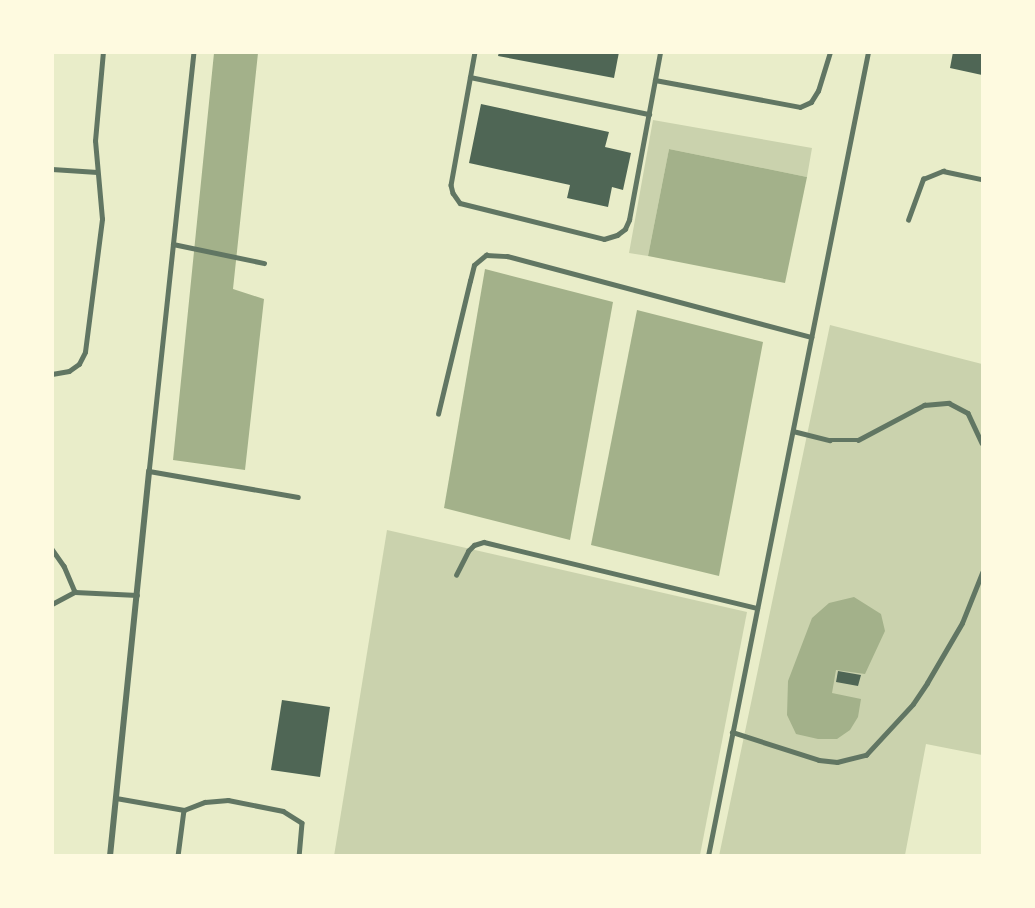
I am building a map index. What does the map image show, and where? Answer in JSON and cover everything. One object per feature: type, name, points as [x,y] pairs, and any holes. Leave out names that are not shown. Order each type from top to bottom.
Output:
[{"type":"street","points":[[110,855],[149,471]]},
{"type":"lane","points":[[52,374],[69,371],[79,364],[85,352],[102,219],[94,141],[103,52]]},
{"type":"lane","points":[[194,52],[149,471],[298,497]]},
{"type":"lane","points":[[475,52],[451,185],[460,203],[604,239],[617,236],[625,230],[660,52]]},
{"type":"lane","points":[[655,80],[800,107],[811,102],[818,91],[830,52]]},
{"type":"lane","points":[[708,855],[868,52]]},
{"type":"lane","points":[[470,76],[649,114]]},
{"type":"lane","points":[[52,168],[97,172]]},
{"type":"lane","points":[[908,220],[923,178],[943,171],[982,179]]},
{"type":"lane","points":[[173,244],[264,263]]},
{"type":"lane","points":[[438,414],[474,265],[486,255],[507,256],[811,337]]},
{"type":"lane","points":[[793,431],[830,440],[858,440],[924,405],[949,403],[968,413],[982,443]]},
{"type":"lane","points":[[456,575],[468,551],[474,544],[484,542],[757,608]]},
{"type":"lane","points":[[52,549],[64,566],[75,592]]},
{"type":"lane","points":[[732,732],[819,760],[837,762],[867,755],[905,713],[927,683],[962,623],[982,573]]},
{"type":"lane","points":[[52,604],[75,592],[137,595]]},
{"type":"lane","points":[[116,798],[184,810],[205,802],[228,800],[283,811],[302,823],[299,855]]},
{"type":"lane","points":[[178,855],[184,810]]},
{"type":"shaded area","points":[[214,53],[258,53],[233,289],[264,299],[245,470],[173,460]]},
{"type":"shaded area","points":[[653,120],[812,148],[807,177],[669,149],[648,256],[629,253]]},
{"type":"shaded area","points":[[669,149],[807,177],[785,283],[648,256]]},
{"type":"shaded area","points":[[485,269],[613,302],[570,540],[444,508]]},
{"type":"shaded area","points":[[637,310],[763,342],[719,576],[591,545]]},
{"type":"shaded area","points":[[830,325],[982,364],[982,755],[926,744],[905,855],[719,856]]},
{"type":"shaded area","points":[[387,530],[747,612],[700,855],[334,856]]},
{"type":"shaded area","points":[[854,597],[881,614],[885,631],[865,674],[836,670],[832,693],[861,699],[858,717],[850,730],[837,739],[818,739],[796,734],[787,715],[788,681],[812,618],[829,603]]},
{"type":"building","points":[[499,52],[619,52],[614,78],[498,56]]},
{"type":"building","points":[[953,52],[982,52],[982,75],[950,68]]},
{"type":"building","points":[[481,104],[609,132],[605,147],[631,153],[623,190],[612,187],[608,207],[567,198],[570,185],[469,163]]},
{"type":"building","points":[[838,671],[861,675],[858,686],[836,682]]},
{"type":"building","points":[[282,700],[330,707],[320,777],[271,770]]}]
